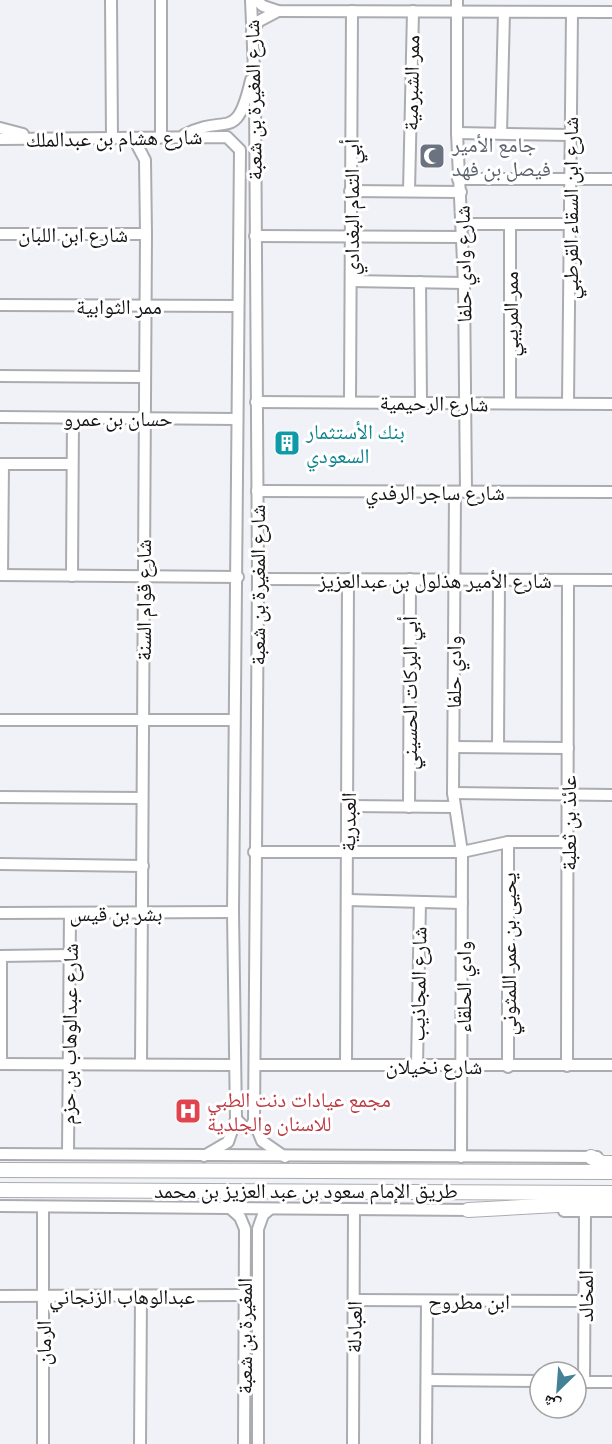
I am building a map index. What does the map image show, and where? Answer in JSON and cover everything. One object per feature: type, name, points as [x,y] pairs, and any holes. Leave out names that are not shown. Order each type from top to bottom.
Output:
[{"type":"main road","points":[[591,1157],[602,1163],[612,1163]]},
{"type":"main road","name":"طريق الإمام سعود بن عبد العزيز بن محمد","points":[[0,1170],[612,1172]]},
{"type":"main road","name":"طريق الإمام سعود بن عبد العزيز بن محمد","points":[[0,1190],[612,1193]]},
{"type":"main road","points":[[468,1210],[612,1203]]},
{"type":"street","points":[[111,0],[112,139]]},
{"type":"street","points":[[145,160],[159,137],[161,0]]},
{"type":"street","name":"شارع المغيرة بن شعبة","points":[[251,0],[255,94],[258,579],[254,852],[256,1065],[254,1121]]},
{"type":"street","points":[[256,0],[263,6],[278,11],[612,12]]},
{"type":"street","name":"شارع وادي حلفا","points":[[457,0],[457,133],[463,237],[465,403],[461,492]]},
{"type":"street","points":[[252,32],[259,21],[278,11]]},
{"type":"street","name":"أبي التمام البغدادي","points":[[350,402],[352,11]]},
{"type":"street","name":"ممر الشبرمية","points":[[409,192],[412,11]]},
{"type":"street","points":[[501,133],[504,12]]},
{"type":"street","name":"شارع ابن السقاء القرطبي","points":[[568,403],[572,13]]},
{"type":"street","points":[[181,136],[194,129],[238,119],[244,108],[253,70]]},
{"type":"street","points":[[0,128],[38,139]]},
{"type":"street","points":[[457,133],[570,135]]},
{"type":"street","name":"شارع هشام بن عبدالملك","points":[[0,139],[227,137]]},
{"type":"street","name":"شارع المغيرة بن شعبة","points":[[204,1156],[228,1142],[236,1119],[233,912],[234,720],[238,577],[236,418],[241,159],[240,150],[227,137]]},
{"type":"street","name":"شارع قوام السنة","points":[[134,139],[145,160],[146,234],[141,1064]]},
{"type":"street","points":[[458,178],[612,179]]},
{"type":"street","points":[[351,191],[461,192]]},
{"type":"street","points":[[462,224],[570,224]]},
{"type":"street","name":"ممر المريبي","points":[[510,225],[510,403]]},
{"type":"street","name":"شارع ابن اللبان","points":[[0,234],[146,234]]},
{"type":"street","points":[[255,236],[463,237]]},
{"type":"street","points":[[351,281],[464,283]]},
{"type":"street","points":[[420,282],[421,402]]},
{"type":"street","name":"ممر الثوابية","points":[[0,305],[238,306]]},
{"type":"street","points":[[0,376],[144,376]]},
{"type":"street","name":"شارع الرحيمية","points":[[256,402],[612,404]]},
{"type":"street","name":"حسان بن عمرو","points":[[0,417],[236,418]]},
{"type":"street","points":[[72,576],[73,418]]},
{"type":"street","points":[[72,464],[1,464],[1,575],[238,577]]},
{"type":"street","name":"شارع ساجر الرفدي","points":[[257,491],[612,492]]},
{"type":"street","name":"وادي حلفا","points":[[461,492],[454,578],[453,793],[462,852]]},
{"type":"street","name":"شارع الأمير هذلول بن عبدالعزيز","points":[[258,579],[612,580]]},
{"type":"street","name":"العبدرية","points":[[346,1065],[349,806],[348,579]]},
{"type":"street","name":"أبي البركات الحسيني","points":[[409,807],[410,579]]},
{"type":"street","points":[[498,747],[499,579]]},
{"type":"street","name":"عائذ بن ثعلبة","points":[[567,1066],[568,580]]},
{"type":"street","points":[[0,720],[234,720]]},
{"type":"street","points":[[454,747],[568,748]]},
{"type":"street","points":[[453,793],[612,795]]},
{"type":"street","points":[[0,797],[142,798]]},
{"type":"street","points":[[349,806],[454,807]]},
{"type":"street","points":[[254,852],[462,852],[508,842],[567,842]]},
{"type":"street","name":"يحيى بن عمر اللمثوني","points":[[508,842],[508,1067]]},
{"type":"street","name":"وادي الحلقاء","points":[[461,1158],[462,852]]},
{"type":"street","points":[[0,864],[143,866]]},
{"type":"street","points":[[348,900],[462,903]]},
{"type":"street","name":"شارع المجاذيب","points":[[417,1066],[420,902]]},
{"type":"street","name":"بشر بن قيس","points":[[0,913],[233,912]]},
{"type":"street","name":"شارع عبدالوهاب بن حزم","points":[[68,1154],[70,913]]},
{"type":"street","points":[[70,955],[1,956],[1,1064],[234,1065]]},
{"type":"street","name":"شارع نخيلان","points":[[256,1065],[508,1067],[612,1065]]},
{"type":"street","points":[[236,1119],[246,1129],[254,1121]]},
{"type":"street","points":[[254,1121],[262,1141],[285,1157]]},
{"type":"street","points":[[0,1154],[612,1157]]},
{"type":"street","points":[[0,1206],[612,1211]]},
{"type":"street","name":"الرمان","points":[[43,1444],[44,1207]]},
{"type":"street","points":[[231,1209],[240,1216],[245,1229],[250,1225],[258,1229]]},
{"type":"street","points":[[258,1444],[258,1229],[263,1215],[270,1209]]},
{"type":"street","name":"العبادلة","points":[[353,1444],[354,1210]]},
{"type":"street","name":"المخالد","points":[[581,1360],[585,1211]]},
{"type":"street","name":"المغيرة بن شعبة","points":[[244,1444],[245,1229]]},
{"type":"street","name":"عبدالوهاب الزنجاني","points":[[0,1296],[245,1295]]},
{"type":"street","points":[[140,1444],[141,1296]]},
{"type":"street","name":"ابن مطروح","points":[[354,1300],[584,1301]]},
{"type":"street","points":[[426,1444],[427,1301]]},
{"type":"street","points":[[427,1380],[528,1381]]},
{"type":"street","points":[[588,1382],[612,1382]]},
{"type":"place","name":"جامع الأمير فيصل بن فهد","points":[[432,156]]},
{"type":"place","name":"بنك الأستثمار السعودي","points":[[287,443]]},
{"type":"place","name":"مجمع عيادات دنت الطبي للاسنان والجلدية","points":[[188,1111]]}]
